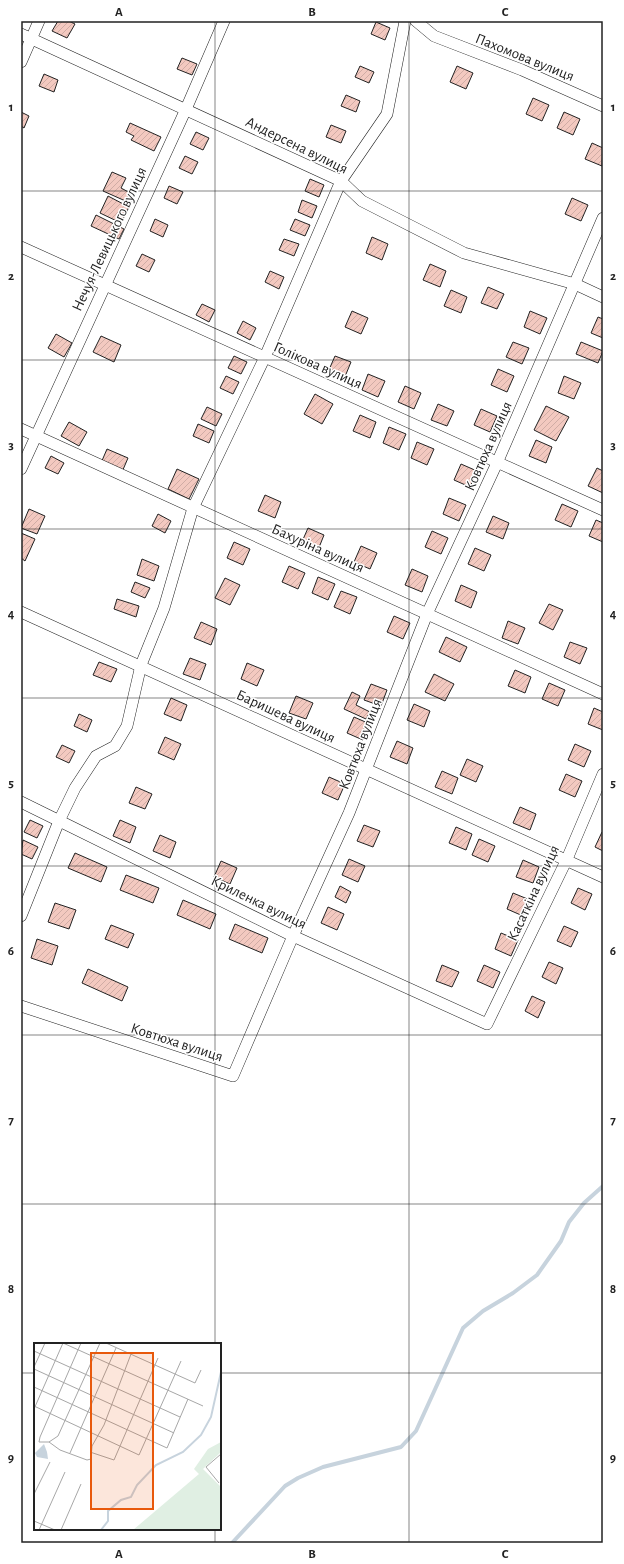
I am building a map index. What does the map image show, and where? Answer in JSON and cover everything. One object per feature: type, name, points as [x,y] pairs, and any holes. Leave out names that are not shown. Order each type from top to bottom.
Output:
[{"type":"street","points":[[21,62],[26,37],[38,21]]},
{"type":"street","name":"Нечуя-Левицького вулиця","points":[[21,469],[104,285],[186,109],[224,21]]},
{"type":"street","points":[[21,916],[59,821],[75,788],[96,756],[115,746],[127,726],[141,665],[164,608],[193,508],[265,357],[341,181],[387,114],[405,21]]},
{"type":"street","name":"Пахомова вулиця","points":[[416,21],[434,36],[522,70],[603,106]]},
{"type":"street","name":"Андерсена вулиця","points":[[26,37],[341,181],[362,201],[464,253],[575,284],[603,297]]},
{"type":"street","name":"Ковтюха вулиця","points":[[21,1006],[233,1076],[367,770],[427,614],[497,462],[603,218]]},
{"type":"street","name":"Голікова вулиця","points":[[21,247],[603,510]]},
{"type":"street","name":"Бахуріна вулиця","points":[[21,429],[603,694]]},
{"type":"street","name":"Баришева вулиця","points":[[21,612],[141,665],[367,770],[567,859],[603,877]]},
{"type":"street","name":"Касаткіна вулиця","points":[[487,1024],[567,859],[603,774]]},
{"type":"street","name":"Криленка вулиця","points":[[21,802],[293,936],[487,1024]]},
{"type":"building","points":[[58,21],[69,21],[75,24],[67,38],[52,31]]},
{"type":"building","points":[[376,22],[390,28],[385,40],[371,34]]},
{"type":"building","points":[[182,58],[197,64],[192,75],[177,69]]},
{"type":"building","points":[[360,66],[374,72],[369,83],[355,77]]},
{"type":"building","points":[[457,66],[473,73],[466,89],[450,82]]},
{"type":"building","points":[[44,74],[58,80],[54,92],[39,86]]},
{"type":"building","points":[[346,95],[360,101],[356,112],[341,106]]},
{"type":"building","points":[[533,98],[549,105],[542,121],[526,114]]},
{"type":"building","points":[[21,112],[29,116],[24,128],[21,126]]},
{"type":"building","points":[[564,112],[580,119],[573,135],[557,128]]},
{"type":"building","points":[[130,123],[161,137],[154,151],[131,140],[134,136],[126,132]]},
{"type":"building","points":[[331,125],[346,131],[341,143],[326,137]]},
{"type":"building","points":[[196,132],[209,138],[203,150],[190,144]]},
{"type":"building","points":[[592,143],[603,148],[602,166],[585,159]]},
{"type":"building","points":[[185,156],[198,162],[192,174],[179,168]]},
{"type":"building","points":[[112,172],[126,178],[121,188],[134,195],[130,203],[103,191]]},
{"type":"building","points":[[310,179],[324,185],[319,197],[305,191]]},
{"type":"building","points":[[169,186],[183,192],[177,204],[164,198]]},
{"type":"building","points":[[108,196],[129,207],[121,223],[100,213]]},
{"type":"building","points":[[572,198],[588,205],[581,221],[565,214]]},
{"type":"building","points":[[302,200],[317,206],[312,218],[298,212]]},
{"type":"building","points":[[96,215],[124,229],[119,239],[91,226]]},
{"type":"building","points":[[155,219],[168,225],[163,237],[150,231]]},
{"type":"building","points":[[295,219],[310,225],[305,236],[290,230]]},
{"type":"building","points":[[372,237],[388,244],[382,260],[366,253]]},
{"type":"building","points":[[284,239],[299,244],[294,256],[279,250]]},
{"type":"building","points":[[142,254],[155,260],[149,272],[136,266]]},
{"type":"building","points":[[430,264],[446,271],[440,287],[423,280]]},
{"type":"building","points":[[270,271],[284,277],[279,289],[265,282]]},
{"type":"building","points":[[488,287],[504,294],[497,309],[481,303]]},
{"type":"building","points":[[451,290],[467,297],[461,313],[444,306]]},
{"type":"building","points":[[202,304],[215,310],[209,322],[196,315]]},
{"type":"building","points":[[352,311],[368,318],[361,334],[345,327]]},
{"type":"building","points":[[530,311],[547,318],[540,334],[524,327]]},
{"type":"building","points":[[598,317],[603,319],[603,338],[591,333]]},
{"type":"building","points":[[243,321],[256,328],[250,340],[237,333]]},
{"type":"building","points":[[56,334],[72,343],[64,357],[48,348]]},
{"type":"building","points":[[101,336],[121,345],[114,362],[93,352]]},
{"type":"building","points":[[513,342],[529,348],[522,364],[506,357]]},
{"type":"building","points":[[581,342],[603,351],[598,363],[576,354]]},
{"type":"building","points":[[234,356],[247,362],[241,374],[228,368]]},
{"type":"building","points":[[335,356],[351,362],[344,379],[328,372]]},
{"type":"building","points":[[498,369],[514,376],[507,392],[491,385]]},
{"type":"building","points":[[368,374],[385,381],[378,397],[362,390]]},
{"type":"building","points":[[226,376],[239,382],[233,394],[220,388]]},
{"type":"building","points":[[564,376],[581,383],[574,399],[558,393]]},
{"type":"building","points":[[405,386],[421,393],[414,409],[398,402]]},
{"type":"building","points":[[315,394],[333,404],[322,424],[304,414]]},
{"type":"building","points":[[438,404],[454,411],[447,426],[431,420]]},
{"type":"building","points":[[546,406],[569,417],[556,441],[534,430]]},
{"type":"building","points":[[207,407],[222,414],[216,426],[201,419]]},
{"type":"building","points":[[481,409],[497,416],[490,432],[474,425]]},
{"type":"building","points":[[360,415],[376,422],[370,438],[353,431]]},
{"type":"building","points":[[69,422],[87,432],[79,446],[61,436]]},
{"type":"building","points":[[198,424],[214,431],[209,443],[193,436]]},
{"type":"building","points":[[389,427],[406,434],[399,450],[383,443]]},
{"type":"building","points":[[536,440],[552,447],[546,463],[529,456]]},
{"type":"building","points":[[417,442],[434,449],[427,465],[411,458]]},
{"type":"building","points":[[107,449],[128,458],[122,472],[101,463]]},
{"type":"building","points":[[51,456],[64,463],[58,474],[45,468]]},
{"type":"building","points":[[461,464],[477,471],[470,487],[454,480]]},
{"type":"building","points":[[597,468],[603,471],[603,493],[588,486]]},
{"type":"building","points":[[177,469],[199,479],[189,499],[168,489]]},
{"type":"building","points":[[265,495],[281,502],[275,518],[258,511]]},
{"type":"building","points":[[449,498],[466,505],[459,521],[443,514]]},
{"type":"building","points":[[562,504],[578,511],[571,527],[555,520]]},
{"type":"building","points":[[29,509],[45,516],[37,534],[21,528]]},
{"type":"building","points":[[158,514],[171,521],[165,533],[152,526]]},
{"type":"building","points":[[493,516],[509,523],[503,539],[486,532]]},
{"type":"building","points":[[596,520],[603,523],[603,542],[589,536]]},
{"type":"building","points":[[308,528],[324,535],[318,550],[301,544]]},
{"type":"building","points":[[432,531],[448,538],[441,554],[425,547]]},
{"type":"building","points":[[21,533],[35,539],[25,561],[21,558]]},
{"type":"building","points":[[234,542],[250,549],[243,565],[227,558]]},
{"type":"building","points":[[361,546],[377,553],[370,569],[354,562]]},
{"type":"building","points":[[475,548],[491,555],[484,571],[468,564]]},
{"type":"building","points":[[142,559],[159,566],[154,581],[137,575]]},
{"type":"building","points":[[289,566],[305,573],[298,589],[282,582]]},
{"type":"building","points":[[412,569],[428,576],[422,592],[405,585]]},
{"type":"building","points":[[318,577],[335,584],[328,600],[312,593]]},
{"type":"building","points":[[225,578],[240,585],[230,605],[215,598]]},
{"type":"building","points":[[135,582],[150,588],[145,598],[131,592]]},
{"type":"building","points":[[461,585],[477,592],[471,608],[455,601]]},
{"type":"building","points":[[341,591],[357,597],[350,614],[334,607]]},
{"type":"building","points":[[117,599],[139,606],[136,617],[114,609]]},
{"type":"building","points":[[549,604],[563,610],[553,630],[539,623]]},
{"type":"building","points":[[394,616],[410,623],[403,639],[387,632]]},
{"type":"building","points":[[508,621],[525,628],[518,644],[502,638]]},
{"type":"building","points":[[201,622],[217,629],[211,645],[194,638]]},
{"type":"building","points":[[446,637],[467,647],[460,662],[439,652]]},
{"type":"building","points":[[570,642],[587,648],[580,664],[564,657]]},
{"type":"building","points":[[190,658],[206,664],[200,680],[183,674]]},
{"type":"building","points":[[99,662],[117,669],[111,682],[93,675]]},
{"type":"building","points":[[247,663],[264,670],[257,686],[241,679]]},
{"type":"building","points":[[515,670],[531,677],[525,693],[508,686]]},
{"type":"building","points":[[434,674],[454,684],[445,701],[425,692]]},
{"type":"building","points":[[549,683],[565,690],[558,706],[542,699]]},
{"type":"building","points":[[371,684],[387,690],[381,706],[364,700]]},
{"type":"building","points":[[352,692],[360,696],[356,705],[370,712],[366,719],[344,709]]},
{"type":"building","points":[[296,696],[313,703],[306,719],[289,713]]},
{"type":"building","points":[[171,698],[187,705],[181,721],[164,714]]},
{"type":"building","points":[[414,704],[430,711],[424,727],[407,720]]},
{"type":"building","points":[[594,708],[603,712],[603,730],[588,724]]},
{"type":"building","points":[[79,714],[92,720],[87,732],[74,726]]},
{"type":"building","points":[[354,717],[370,724],[363,740],[347,733]]},
{"type":"building","points":[[165,737],[181,744],[174,760],[158,753]]},
{"type":"building","points":[[397,741],[413,748],[407,764],[390,757]]},
{"type":"building","points":[[575,744],[591,751],[584,767],[568,760]]},
{"type":"building","points":[[62,745],[75,751],[69,763],[56,757]]},
{"type":"building","points":[[467,759],[483,766],[476,782],[460,775]]},
{"type":"building","points":[[442,771],[458,778],[452,794],[435,787]]},
{"type":"building","points":[[566,774],[582,781],[575,797],[559,790]]},
{"type":"building","points":[[329,777],[345,784],[338,800],[322,793]]},
{"type":"building","points":[[136,787],[152,794],[145,809],[129,803]]},
{"type":"building","points":[[520,807],[536,814],[530,830],[513,823]]},
{"type":"building","points":[[30,820],[43,826],[37,838],[24,832]]},
{"type":"building","points":[[120,820],[136,827],[130,843],[113,836]]},
{"type":"building","points":[[364,825],[380,831],[373,847],[357,841]]},
{"type":"building","points":[[456,827],[472,834],[466,850],[449,843]]},
{"type":"building","points":[[603,832],[603,851],[595,847]]},
{"type":"building","points":[[160,835],[176,842],[170,858],[153,851]]},
{"type":"building","points":[[479,839],[495,846],[488,862],[472,855]]},
{"type":"building","points":[[23,840],[38,847],[32,859],[21,854]]},
{"type":"building","points":[[75,853],[107,867],[101,882],[68,868]]},
{"type":"building","points":[[349,859],[365,866],[358,882],[342,875]]},
{"type":"building","points":[[523,860],[539,867],[533,883],[516,877]]},
{"type":"building","points":[[221,861],[237,868],[230,884],[214,877]]},
{"type":"building","points":[[126,875],[159,888],[153,903],[120,890]]},
{"type":"building","points":[[340,886],[351,892],[346,903],[335,897]]},
{"type":"building","points":[[578,888],[592,894],[585,910],[571,903]]},
{"type":"building","points":[[513,893],[530,900],[523,916],[507,909]]},
{"type":"building","points":[[183,900],[216,914],[210,929],[177,915]]},
{"type":"building","points":[[55,903],[76,910],[69,929],[48,922]]},
{"type":"building","points":[[328,907],[344,914],[337,930],[321,923]]},
{"type":"building","points":[[235,924],[268,938],[262,953],[229,939]]},
{"type":"building","points":[[111,925],[134,934],[128,948],[105,939]]},
{"type":"building","points":[[564,926],[578,932],[571,947],[557,941]]},
{"type":"building","points":[[501,933],[518,940],[511,956],[495,949]]},
{"type":"building","points":[[37,939],[58,946],[52,965],[31,958]]},
{"type":"building","points":[[549,962],[563,968],[556,984],[542,977]]},
{"type":"building","points":[[442,965],[459,972],[452,987],[436,981]]},
{"type":"building","points":[[484,965],[500,972],[493,988],[477,981]]},
{"type":"building","points":[[88,969],[128,987],[122,1001],[82,983]]},
{"type":"building","points":[[532,996],[545,1002],[538,1018],[525,1011]]},
{"type":"waterway","points":[[232,1543],[285,1486],[298,1478],[323,1467],[401,1447],[416,1431],[463,1328],[483,1311],[513,1293],[537,1275],[561,1241],[569,1222],[584,1203],[603,1186]]}]
